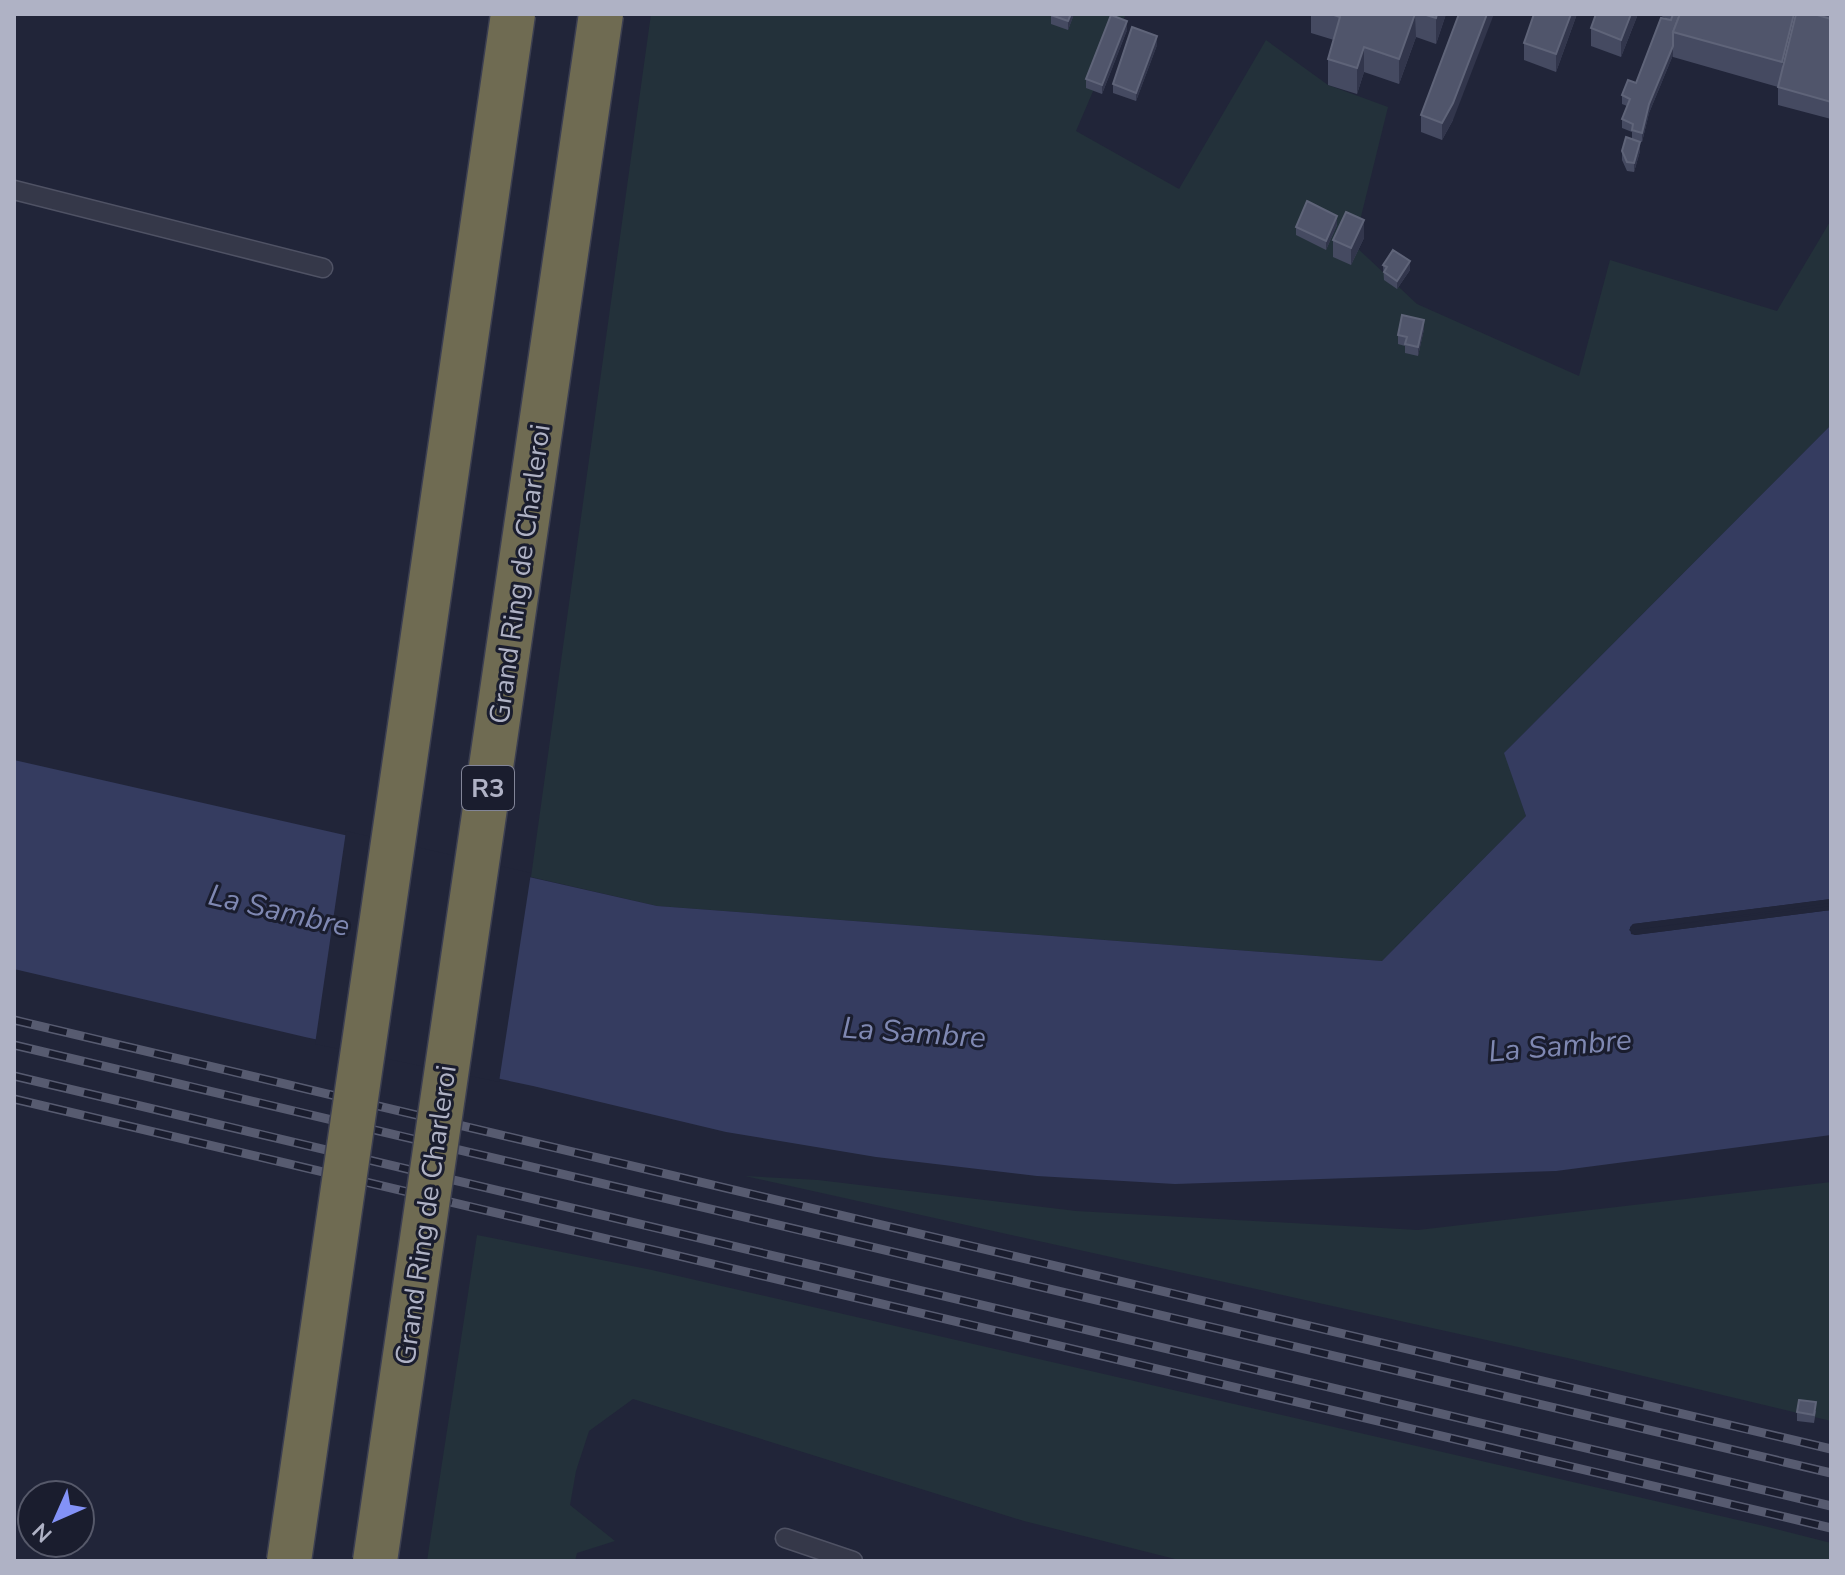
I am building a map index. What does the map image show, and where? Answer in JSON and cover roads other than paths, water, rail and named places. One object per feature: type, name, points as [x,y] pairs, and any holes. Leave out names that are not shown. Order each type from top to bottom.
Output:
[{"type":"highway","points":[[289,1561],[513,14]]},
{"type":"highway","name":"Grand Ring de Charleroi","points":[[375,1561],[601,14]]},
{"type":"lane","points":[[14,190],[323,268]]},
{"type":"lane","points":[[785,1538],[853,1561]]},
{"type":"water","name":"La Sambre","points":[[1831,425],[1831,899],[1633,924],[1630,927],[1631,934],[1635,935],[1831,910],[1831,1135],[1556,1171],[1175,1184],[1037,1176],[876,1157],[726,1132],[14,969],[14,760],[657,906],[1382,961],[1526,816],[1504,753]]},
{"type":"railway","points":[[14,1020],[1831,1449]]},
{"type":"railway","points":[[14,1045],[1831,1473]]},
{"type":"railway","points":[[14,1076],[1831,1506]]},
{"type":"railway","points":[[14,1099],[1831,1528]]}]
